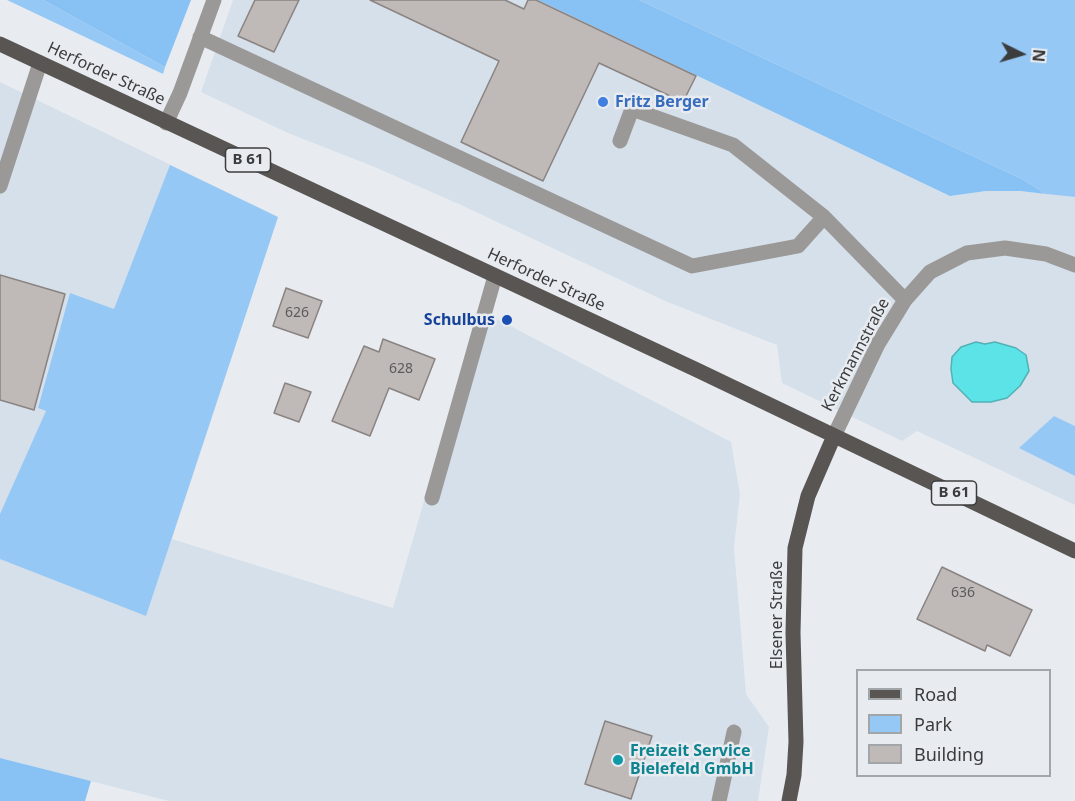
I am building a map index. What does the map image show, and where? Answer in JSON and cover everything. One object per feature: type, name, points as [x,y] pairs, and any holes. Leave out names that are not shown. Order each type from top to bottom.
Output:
[{"type":"main road","name":"Herforder Straße","points":[[0,44],[1075,551]]},
{"type":"main road","name":"Elsener Straße","points":[[789,801],[794,775],[796,742],[793,633],[795,548],[808,496],[834,436]]},
{"type":"street","points":[[166,123],[180,93],[214,0]]},
{"type":"street","points":[[200,37],[692,266],[798,246],[824,217]]},
{"type":"street","points":[[0,186],[40,63]]},
{"type":"street","points":[[620,141],[632,109],[733,145],[824,217],[905,300]]},
{"type":"street","name":"Kerkmannstraße","points":[[834,436],[878,345],[905,300],[930,272],[967,253],[1005,248],[1046,254],[1075,265]]},
{"type":"street","points":[[432,498],[495,276]]},
{"type":"street","points":[[719,801],[734,732]]},
{"type":"shaded area","points":[[43,0],[191,0],[165,67]]},
{"type":"shaded area","points":[[233,0],[538,0],[950,196],[986,191],[1020,191],[1075,197],[1075,426],[1054,416],[1020,448],[1075,476],[1075,505],[917,431],[902,441],[782,383],[777,345],[665,301],[461,205],[377,168],[288,133],[201,92]]},
{"type":"shaded area","points":[[538,0],[639,0],[1024,180],[1046,194],[986,191],[950,196]]},
{"type":"shaded area","points":[[0,82],[278,217],[172,539],[393,608],[479,311],[731,442],[740,494],[734,547],[746,694],[769,727],[758,801],[169,801],[0,758]]},
{"type":"shaded area","points":[[976,342],[985,344],[995,342],[1016,348],[1026,355],[1029,371],[1020,386],[1007,398],[991,402],[972,402],[953,383],[952,357],[961,347]]},
{"type":"shaded area","points":[[0,758],[91,781],[85,801],[0,801]]},
{"type":"green space","points":[[7,0],[43,0],[165,67],[163,74]]},
{"type":"green space","points":[[639,0],[1075,0],[1075,197],[1046,194],[1024,180]]},
{"type":"green space","points":[[170,165],[278,217],[146,616],[0,559],[0,514],[46,411],[38,408],[70,293],[114,309]]},
{"type":"green space","points":[[1054,416],[1075,426],[1075,476],[1019,448]]},
{"type":"building","points":[[255,0],[299,0],[274,52],[238,36]]},
{"type":"building","points":[[370,0],[505,0],[524,9],[528,0],[536,0],[696,76],[683,102],[599,63],[543,181],[461,142],[499,61]]},
{"type":"building","points":[[0,275],[65,294],[34,410],[0,400]]},
{"type":"building","points":[[286,288],[322,301],[308,338],[273,326]]},
{"type":"building","points":[[383,339],[435,359],[419,400],[389,388],[370,436],[332,421],[364,346],[379,352]]},
{"type":"building","points":[[285,383],[311,392],[299,422],[274,413]]},
{"type":"building","points":[[942,567],[1032,610],[1010,656],[987,645],[985,651],[917,619]]},
{"type":"building","name":"Freizeit Service Bielefeld GmbH","points":[[605,721],[652,736],[631,799],[585,784]]},
{"type":"place","name":"Fritz Berger","points":[[603,102]]},
{"type":"place","name":"Schulbus","points":[[507,320]]},
{"type":"place","name":"Freizeit Service Bielefeld GmbH","points":[[618,760]]}]
